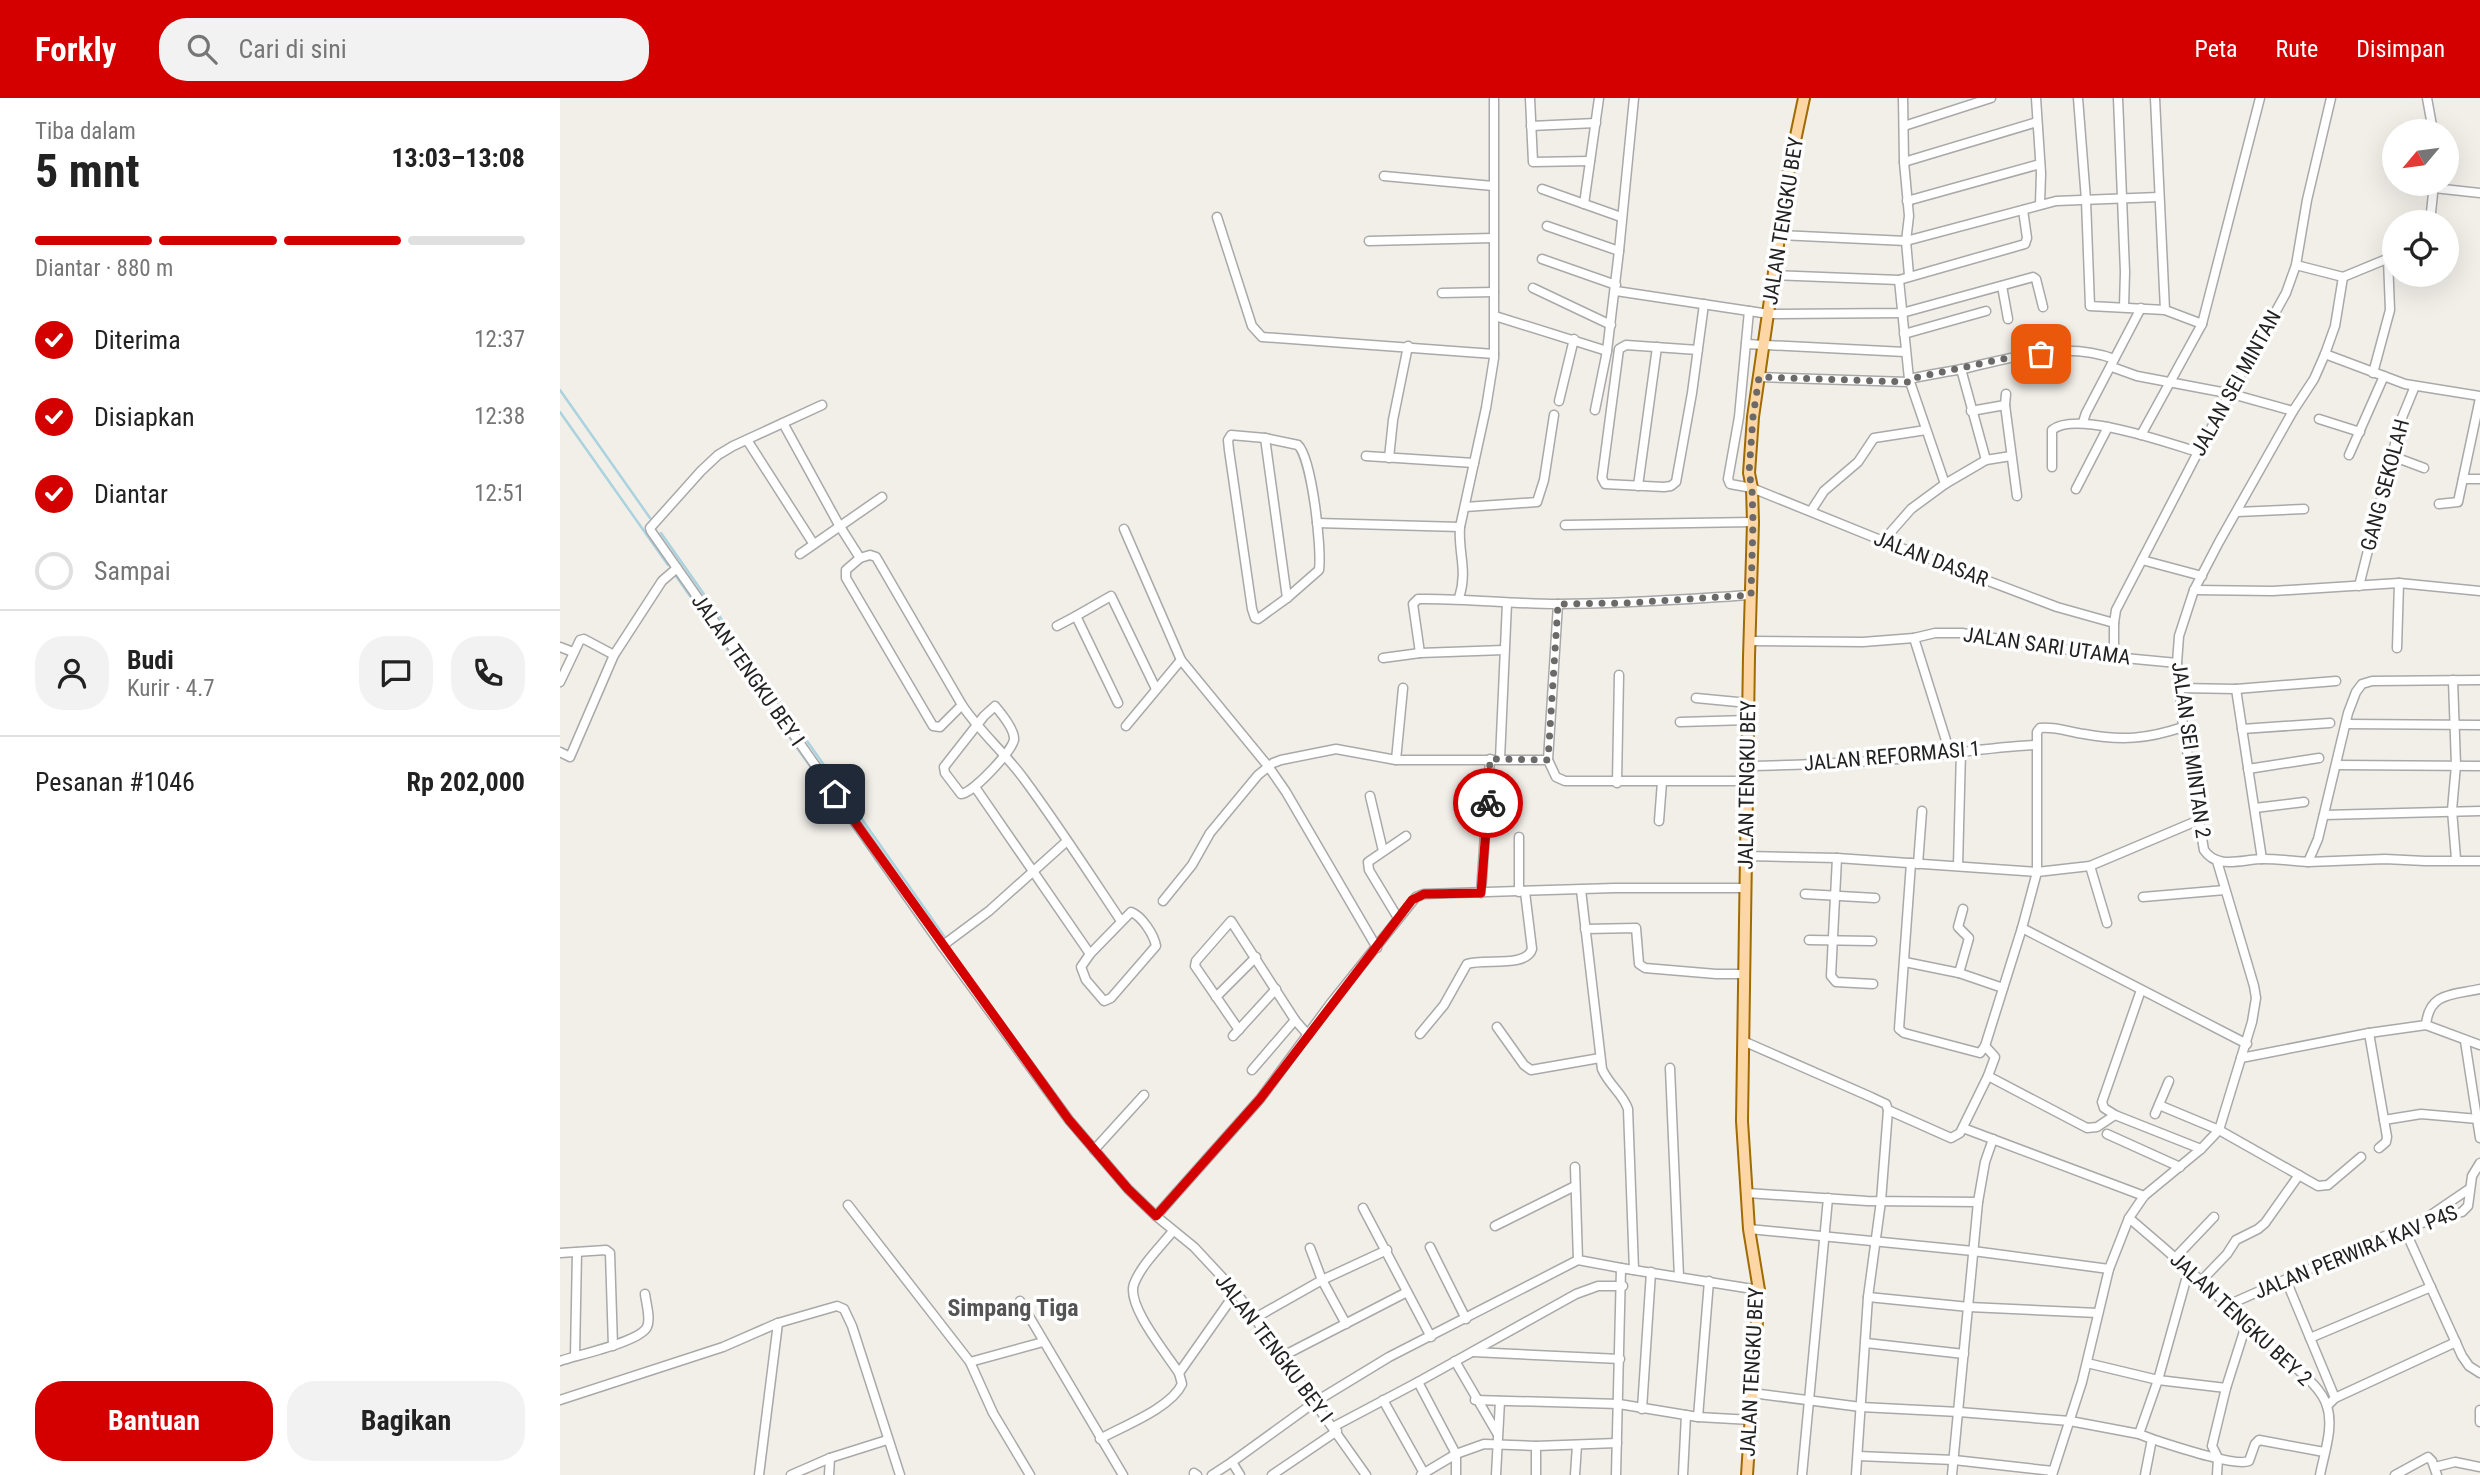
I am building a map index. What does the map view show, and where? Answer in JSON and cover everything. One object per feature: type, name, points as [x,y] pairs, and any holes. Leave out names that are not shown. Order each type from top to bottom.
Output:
[{"type":"main road","name":"JALAN TENGKU BEY","points":[[1747,1475],[1759,1290],[1749,1229],[1742,1121],[1744,888],[1747,856],[1753,522],[1749,473],[1753,417],[1789,169],[1804,98]]},
{"type":"street","points":[[1459,598],[1464,566],[1459,543],[1461,527],[1491,381],[1494,354],[1494,98]]},
{"type":"street","points":[[1530,98],[1533,162],[1591,161]]},
{"type":"street","points":[[1584,204],[1599,98]]},
{"type":"street","points":[[1595,410],[1616,288],[1634,98]]},
{"type":"street","points":[[1903,98],[1909,275]]},
{"type":"street","points":[[1905,126],[1992,98]]},
{"type":"street","points":[[2036,98],[2040,204]]},
{"type":"street","points":[[2078,98],[2086,200],[2088,303],[2094,308],[2165,310],[2202,324]]},
{"type":"street","points":[[2118,98],[2123,198],[2124,307]]},
{"type":"street","points":[[2155,98],[2165,310]]},
{"type":"street","points":[[2141,435],[2202,324],[2260,98]]},
{"type":"street","name":"JALAN SEI MINTAN","points":[[2114,657],[2113,623],[2116,610],[2198,452],[2286,293],[2296,265],[2304,211],[2331,98]]},
{"type":"street","points":[[2427,98],[2431,119]]},
{"type":"street","points":[[1904,162],[2036,122]]},
{"type":"street","points":[[1531,126],[1596,123]]},
{"type":"street","points":[[1907,201],[2040,164]]},
{"type":"street","points":[[1384,176],[1493,186]]},
{"type":"street","points":[[1542,190],[1621,217]]},
{"type":"street","points":[[2459,190],[2480,193]]},
{"type":"street","points":[[1780,235],[1906,241],[2056,201],[2159,197]]},
{"type":"street","points":[[1774,275],[1899,280],[2025,244],[2027,238],[2023,209]]},
{"type":"street","points":[[1217,217],[1252,326],[1262,337],[1494,354]]},
{"type":"street","points":[[1547,226],[1619,251]]},
{"type":"street","points":[[1369,241],[1493,238]]},
{"type":"street","points":[[1542,259],[1616,288],[1769,314],[1902,313],[2033,277],[2036,279],[2043,307]]},
{"type":"street","points":[[2296,265],[2343,277],[2382,262]]},
{"type":"street","name":"JALAN SEI MINTAN 2","points":[[2052,1473],[2087,1363],[2109,1269],[2129,1219],[2144,1196],[2220,1130],[2246,1044],[2256,998],[2217,861],[2209,857],[2204,850],[2183,727],[2177,663],[2179,636],[2194,590],[2326,354],[2335,326],[2343,277]]},
{"type":"street","points":[[1899,280],[1909,379],[1945,484]]},
{"type":"street","points":[[2002,286],[2008,319]]},
{"type":"street","points":[[2373,373],[2390,310],[2390,287]]},
{"type":"street","points":[[1533,288],[1611,326]]},
{"type":"street","points":[[1442,293],[1494,292]]},
{"type":"street","points":[[1698,350],[1626,345],[1620,347],[1602,478],[1607,485],[1671,486],[1675,482],[1698,350],[1704,304]]},
{"type":"street","points":[[2083,422],[2141,308]]},
{"type":"street","points":[[1749,311],[1746,344],[1905,352]]},
{"type":"street","points":[[1904,334],[1986,311]]},
{"type":"street","points":[[1495,316],[1607,351]]},
{"type":"street","points":[[1559,401],[1574,340]]},
{"type":"street","name":"JALAN DASAR","points":[[1746,344],[1739,417],[1728,479],[1732,485],[1752,488],[2057,607],[2113,623]]},
{"type":"street","points":[[1389,458],[1393,420],[1408,346]]},
{"type":"street","points":[[1639,486],[1657,347]]},
{"type":"street","points":[[1759,377],[1908,382],[1909,379],[2012,357],[2071,350],[2090,351],[2113,363],[2169,383],[2232,394],[2293,411]]},
{"type":"street","points":[[2326,354],[2415,386],[2480,397],[2458,502],[2439,503]]},
{"type":"street","points":[[1961,369],[1986,460]]},
{"type":"street","points":[[2349,456],[2384,376]]},
{"type":"street","name":"GANG SEKOLAH","points":[[2359,586],[2401,420],[2415,386]]},
{"type":"street","points":[[2006,394],[2005,405],[2017,496]]},
{"type":"street","name":"JALAN TENGKU BEY I","points":[[822,405],[718,455],[650,528],[942,946],[1050,1095],[1094,1150],[1156,1216],[1211,1264],[1236,1292],[1366,1475]]},
{"type":"street","points":[[1971,411],[2005,405]]},
{"type":"street","points":[[1465,507],[1537,502],[1544,480],[1553,415]]},
{"type":"street","points":[[2319,419],[2360,432]]},
{"type":"street","points":[[2052,467],[2052,429],[2059,425],[2083,422],[2198,452]]},
{"type":"street","points":[[783,423],[860,558]]},
{"type":"street","points":[[2076,489],[2108,427]]},
{"type":"street","points":[[1811,511],[1824,491],[1858,462],[1874,438],[1926,430]]},
{"type":"street","points":[[1231,435],[1292,442],[1302,449],[1306,458],[1317,523],[1319,570],[1261,618],[1255,618],[1228,440],[1231,435]]},
{"type":"street","points":[[1265,438],[1287,598]]},
{"type":"street","points":[[747,440],[813,543]]},
{"type":"street","points":[[1366,456],[1474,463]]},
{"type":"street","points":[[1883,541],[1911,509],[1945,484],[1986,460],[2011,456]]},
{"type":"street","points":[[2392,456],[2424,468]]},
{"type":"street","points":[[2463,479],[2480,479]]},
{"type":"street","points":[[800,554],[882,497]]},
{"type":"street","points":[[2237,512],[2304,509]]},
{"type":"street","points":[[1565,525],[1753,522]]},
{"type":"street","points":[[1317,523],[1461,527]]},
{"type":"street","points":[[1124,529],[1181,660],[1286,792],[1377,948]]},
{"type":"street","points":[[962,705],[940,727],[933,726],[846,578],[846,570],[860,558],[870,555],[876,557],[976,726],[1006,755],[1121,921]]},
{"type":"street","points":[[2142,560],[2202,576]]},
{"type":"street","points":[[560,752],[570,757],[614,655],[662,581],[677,568]]},
{"type":"street","points":[[2398,648],[2399,583]]},
{"type":"street","points":[[2194,590],[2273,591],[2399,583],[2480,591]]},
{"type":"street","points":[[1420,653],[1415,602],[1418,600],[1459,598],[1507,603],[1627,603],[1751,595]]},
{"type":"street","points":[[1057,626],[1111,596],[1156,690]]},
{"type":"street","points":[[1500,759],[1507,603]]},
{"type":"street","points":[[1558,604],[1548,760],[1556,777],[1560,780],[1617,783],[1747,781]]},
{"type":"street","points":[[1076,616],[1118,703]]},
{"type":"street","name":"JALAN SARI UTAMA","points":[[1750,641],[1863,642],[1914,638],[1935,633],[1962,633],[2114,657],[2177,663]]},
{"type":"street","points":[[1914,638],[1950,753]]},
{"type":"street","points":[[560,682],[577,642],[584,639],[614,655]]},
{"type":"street","points":[[560,647],[573,652]]},
{"type":"street","points":[[1383,658],[1420,653],[1504,650]]},
{"type":"street","points":[[1126,726],[1181,660]]},
{"type":"street","points":[[1617,783],[1619,675]]},
{"type":"street","points":[[2453,680],[2456,765],[2452,810],[2456,859]]},
{"type":"street","points":[[2308,862],[2324,815],[2346,724],[2356,692],[2362,684],[2372,681],[2480,680]]},
{"type":"street","points":[[2179,688],[2236,689],[2336,681]]},
{"type":"street","points":[[1396,760],[1403,688]]},
{"type":"street","points":[[2236,689],[2262,859]]},
{"type":"street","points":[[1696,698],[1748,703]]},
{"type":"street","points":[[995,706],[1014,735],[1006,755],[968,793],[961,794],[943,770],[976,726],[995,706]]},
{"type":"street","points":[[1680,722],[1748,720]]},
{"type":"street","points":[[2242,729],[2330,723]]},
{"type":"street","points":[[2346,724],[2480,726]]},
{"type":"street","points":[[1922,811],[1914,863],[1899,1024],[1901,1032],[1978,1053],[1983,1051],[1985,1046],[2037,872],[2037,732],[2043,727],[2129,740],[2147,738],[2183,727]]},
{"type":"street","name":"JALAN REFORMASI 1","points":[[1748,766],[1826,764],[2036,745]]},
{"type":"street","points":[[1163,901],[1192,865],[1210,833],[1258,775],[1268,766],[1288,758],[1336,749],[1396,760],[1548,760]]},
{"type":"street","points":[[1958,866],[1961,751]]},
{"type":"street","points":[[2248,769],[2319,758]]},
{"type":"street","points":[[1481,893],[1490,759]]},
{"type":"street","points":[[2337,765],[2480,765]]},
{"type":"street","points":[[1659,821],[1662,782]]},
{"type":"street","points":[[975,787],[1090,954]]},
{"type":"street","points":[[1370,796],[1383,851]]},
{"type":"street","points":[[2255,808],[2304,802]]},
{"type":"street","points":[[2324,815],[2480,811]]},
{"type":"street","points":[[1747,856],[1837,858],[2037,872],[2090,866],[2199,820]]},
{"type":"street","points":[[1398,918],[1368,866],[1370,860],[1406,835]]},
{"type":"street","points":[[1420,1034],[1444,1005],[1467,964],[1476,961],[1522,960],[1530,955],[1532,949],[1522,892],[1519,837]]},
{"type":"street","points":[[942,946],[989,911],[1067,841]]},
{"type":"street","points":[[1837,858],[1831,976],[1833,981],[1873,984]]},
{"type":"street","points":[[2217,861],[2480,860]]},
{"type":"street","points":[[2090,866],[2107,923]]},
{"type":"street","points":[[1156,1216],[1260,1099],[1412,900],[1420,895],[1744,888]]},
{"type":"street","points":[[1581,890],[1600,1058],[1606,1078],[1628,1108],[1634,1270]]},
{"type":"street","points":[[2143,897],[2225,890]]},
{"type":"street","points":[[1805,894],[1836,898],[1875,898]]},
{"type":"street","points":[[1959,973],[1969,938],[1968,934],[1958,927],[1963,909]]},
{"type":"street","points":[[1131,912],[1135,912],[1156,943],[1108,1001],[1100,999],[1082,973],[1081,967],[1121,921],[1131,912]]},
{"type":"street","points":[[1276,989],[1236,1033],[1195,966],[1196,961],[1228,923],[1233,922],[1256,957],[1276,989],[1295,1020],[1308,1035]]},
{"type":"street","points":[[1586,929],[1636,928],[1639,964],[1645,968],[1744,974]]},
{"type":"street","points":[[2022,928],[2246,1044]]},
{"type":"street","points":[[1810,940],[1872,941]]},
{"type":"street","points":[[1216,997],[1256,957]]},
{"type":"street","points":[[1905,962],[1959,973],[2003,988]]},
{"type":"street","points":[[2426,1025],[2431,1005],[2435,1001],[2480,989]]},
{"type":"street","points":[[2141,990],[2102,1102],[2104,1108],[2115,1115],[2201,1149]]},
{"type":"street","points":[[1252,1070],[1295,1020]]},
{"type":"street","points":[[2241,1058],[2369,1033],[2426,1025],[2480,1045]]},
{"type":"street","points":[[1497,1027],[1524,1065],[1531,1070],[1600,1058]]},
{"type":"street","points":[[2369,1033],[2387,1137],[2386,1142],[2379,1148]]},
{"type":"street","points":[[1744,1041],[1871,1097],[1885,1104],[1888,1110],[1881,1201],[1868,1297],[1856,1475]]},
{"type":"street","points":[[2465,1041],[2480,1138]]},
{"type":"street","points":[[1888,1110],[1951,1138],[1956,1137],[1963,1128],[1995,1057],[1985,1046]]},
{"type":"street","points":[[1670,1069],[1679,1277]]},
{"type":"street","points":[[1988,1076],[2087,1128],[2097,1127],[2115,1115]]},
{"type":"street","points":[[2155,1114],[2169,1081]]},
{"type":"street","points":[[1094,1150],[1144,1096]]},
{"type":"street","points":[[2159,1105],[2220,1130],[2323,1187],[2361,1157]]},
{"type":"street","points":[[2384,1120],[2421,1114],[2478,1119]]},
{"type":"street","points":[[1963,1128],[2144,1196]]},
{"type":"street","points":[[2106,1134],[2180,1167]]},
{"type":"street","points":[[1952,1475],[1978,1202],[1985,1162],[1993,1139]]},
{"type":"street","points":[[2415,1225],[2469,1189],[2472,1176],[2480,1163]]},
{"type":"street","points":[[1575,1167],[1578,1260]]},
{"type":"street","points":[[2202,1280],[2227,1254],[2236,1240],[2265,1223],[2299,1175]]},
{"type":"street","points":[[1495,1226],[1575,1186]]},
{"type":"street","name":"JALAN PERWIRA KAV P4S","points":[[2228,1304],[2404,1228],[2462,1212],[2468,1206],[2469,1189]]},
{"type":"street","points":[[1747,1193],[1881,1201],[1978,1202]]},
{"type":"street","points":[[1802,1475],[1822,1236],[1828,1198]]},
{"type":"street","points":[[848,1205],[970,1363],[993,1413],[1030,1475]]},
{"type":"street","points":[[1363,1208],[1431,1337]]},
{"type":"street","points":[[2175,1258],[2214,1217]]},
{"type":"street","name":"JALAN TENGKU BEY 2","points":[[2129,1219],[2202,1280],[2318,1390],[2327,1406],[2328,1429],[2320,1475]]},
{"type":"street","points":[[2404,1228],[2456,1342],[2469,1366],[2480,1373]]},
{"type":"street","points":[[1749,1229],[1973,1251],[2109,1269]]},
{"type":"street","points":[[1100,1439],[1140,1418],[1170,1398],[1181,1387],[1182,1379],[1179,1373],[1139,1316],[1132,1293],[1135,1282],[1173,1231]]},
{"type":"street","points":[[1430,1247],[1466,1319]]},
{"type":"street","points":[[1310,1248],[1322,1280],[1346,1324]]},
{"type":"street","points":[[560,1252],[606,1250],[612,1256],[613,1346]]},
{"type":"street","points":[[1255,1318],[1322,1280],[1387,1250]]},
{"type":"street","points":[[575,1356],[577,1252]]},
{"type":"street","points":[[1212,1475],[1315,1402],[1389,1357],[1578,1260],[1759,1290]]},
{"type":"street","points":[[1616,1475],[1623,1286],[1621,1268]]},
{"type":"street","points":[[2139,1433],[2158,1380],[2189,1269]]},
{"type":"street","points":[[1642,1409],[1651,1272]]},
{"type":"street","points":[[2286,1280],[2335,1398]]},
{"type":"street","points":[[1698,1417],[1709,1281]]},
{"type":"street","points":[[1272,1475],[1335,1429],[1576,1294],[1598,1286],[1623,1286]]},
{"type":"street","points":[[2310,1338],[2431,1287]]},
{"type":"street","points":[[1179,1373],[1236,1292]]},
{"type":"street","points":[[1283,1356],[1407,1292]]},
{"type":"street","points":[[560,1361],[613,1346],[639,1335],[647,1327],[645,1294]]},
{"type":"street","points":[[1868,1297],[1969,1307],[2098,1313]]},
{"type":"street","points":[[1020,1301],[1123,1475]]},
{"type":"street","points":[[560,1400],[723,1347],[778,1323],[838,1306],[844,1309],[900,1475]]},
{"type":"street","points":[[2217,1475],[2218,1458],[2213,1446],[2226,1388],[2247,1322]]},
{"type":"street","points":[[759,1475],[778,1323]]},
{"type":"street","points":[[970,1363],[1043,1342]]},
{"type":"street","points":[[2327,1406],[2335,1398],[2456,1342]]},
{"type":"street","points":[[1866,1343],[1964,1354]]},
{"type":"street","points":[[1473,1352],[1620,1359]]},
{"type":"street","points":[[1455,1361],[1475,1400],[1497,1433]]},
{"type":"street","points":[[2087,1363],[2158,1380],[2226,1388]]},
{"type":"street","points":[[1418,1382],[1456,1454],[1456,1475]]},
{"type":"street","points":[[1752,1393],[1861,1407],[2070,1421],[2139,1433],[2218,1458],[2245,1463],[2249,1461],[2255,1444],[2264,1439],[2324,1452]]},
{"type":"street","points":[[1384,1400],[1423,1475],[1456,1454],[1484,1444],[1536,1446],[1617,1443]]},
{"type":"street","points":[[1475,1400],[1619,1404],[1698,1417],[1751,1420]]},
{"type":"street","points":[[1496,1475],[1500,1401]]},
{"type":"street","points":[[2480,1409],[2480,1422]]},
{"type":"street","points":[[1683,1475],[1686,1415]]},
{"type":"street","points":[[2145,1475],[2152,1439]]},
{"type":"street","points":[[791,1475],[830,1458],[887,1440]]},
{"type":"street","points":[[1575,1475],[1577,1445]]},
{"type":"street","points":[[1536,1446],[1536,1475]]},
{"type":"street","points":[[1858,1456],[1954,1460],[2052,1473]]},
{"type":"street","points":[[2395,1475],[2428,1457],[2436,1471],[2455,1462],[2480,1467]]},
{"type":"street","points":[[829,1475],[830,1458]]},
{"type":"street","points":[[1232,1462],[1240,1475]]},
{"type":"waterway","points":[[560,390],[650,518]]},
{"type":"waterway","points":[[560,412],[668,565]]},
{"type":"waterway","points":[[661,533],[944,936]]},
{"type":"waterway","points":[[676,576],[767,706]]},
{"type":"waterway","points":[[776,718],[939,949]]},
{"type":"way so far","points":[[1488,803],[1490,759],[1548,760],[1558,604],[1627,603],[1751,595],[1753,522],[1749,473],[1759,377],[1908,382],[1909,379],[2012,357],[2041,354]]},
{"type":"district","name":"Simpang Tiga","points":[[1013,1308]]},
{"type":"route","points":[[835,794],[955,965],[1069,1120],[1128,1189],[1156,1216],[1260,1099],[1412,900],[1424,894],[1481,893],[1488,803]]}]
